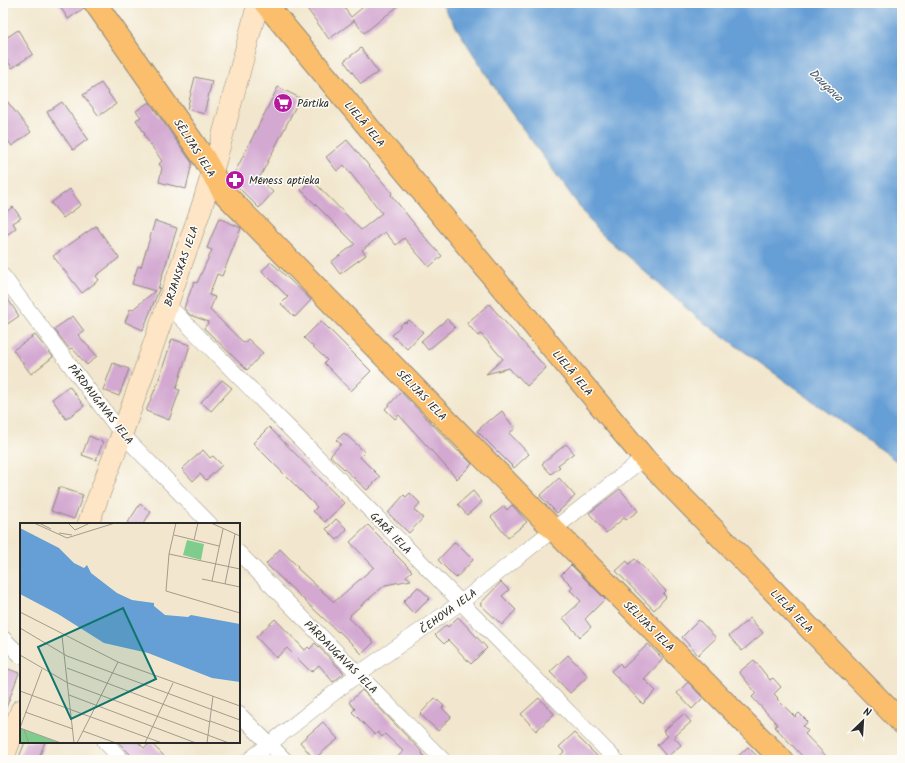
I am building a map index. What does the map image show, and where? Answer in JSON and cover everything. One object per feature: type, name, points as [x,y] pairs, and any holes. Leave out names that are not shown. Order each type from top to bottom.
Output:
[{"type":"main road","name":"SĒLIJAS IELA","points":[[94,3],[187,133],[223,192],[782,760]]},
{"type":"main road","name":"BRJANSKAS IELA","points":[[88,523],[168,305],[212,173],[258,3]]},
{"type":"main road","name":"LIELĀ IELA","points":[[265,3],[644,458],[902,723]]},
{"type":"main road","points":[[3,760],[20,713]]},
{"type":"street","name":"PĀRDAUGAVAS IELA","points":[[3,276],[122,434],[209,523]]},
{"type":"street","name":"GARĀ IELA","points":[[168,305],[616,760]]},
{"type":"street","name":"ČEHOVA IELA","points":[[250,760],[358,674],[460,603],[644,458]]},
{"type":"street","name":"PĀRDAUGAVAS IELA","points":[[240,554],[443,760]]},
{"type":"street","points":[[3,638],[20,655]]},
{"type":"street","points":[[240,715],[285,760]]},
{"type":"street","points":[[106,743],[122,760]]},
{"type":"water","name":"Daugava","points":[[441,3],[902,3],[902,465],[699,319],[596,229],[507,107]]},
{"type":"building","points":[[58,3],[83,3],[84,8],[68,19]]},
{"type":"building","points":[[303,3],[341,3],[351,17],[368,3],[402,3],[364,33],[353,19],[354,21],[329,39]]},
{"type":"building","points":[[18,30],[33,54],[12,68],[3,54],[3,40]]},
{"type":"building","points":[[361,48],[378,72],[361,84],[344,61]]},
{"type":"building","points":[[195,77],[212,81],[204,114],[187,109]]},
{"type":"building","points":[[101,83],[116,104],[99,116],[83,95]]},
{"type":"building","points":[[278,87],[300,98],[259,179],[273,192],[259,208],[231,180]]},
{"type":"building","points":[[3,96],[31,132],[12,146],[3,134]]},
{"type":"building","points":[[62,102],[88,139],[73,150],[47,112]]},
{"type":"building","points":[[149,102],[192,163],[186,189],[159,182],[162,168],[159,164],[162,161],[144,135],[145,134],[136,120],[141,117],[136,111]]},
{"type":"building","points":[[347,140],[392,193],[391,195],[442,256],[429,267],[404,238],[396,245],[385,232],[362,250],[366,255],[340,274],[331,262],[355,244],[301,190],[312,180],[361,230],[382,213],[344,165],[337,171],[326,157]]},
{"type":"building","points":[[70,189],[81,205],[63,218],[51,203]]},
{"type":"building","points":[[13,207],[21,218],[13,223],[16,228],[3,238],[3,208],[6,212]]},
{"type":"building","points":[[219,218],[241,228],[222,276],[217,274],[209,295],[215,297],[210,310],[244,343],[248,339],[263,353],[247,370],[204,328],[209,322],[190,315],[184,308],[194,282],[197,283],[212,250],[207,248]]},
{"type":"building","points":[[155,221],[177,228],[158,289],[160,287],[143,330],[125,322],[130,309],[132,310],[155,291],[132,284],[138,266],[141,267]]},
{"type":"building","points":[[96,226],[119,258],[96,276],[99,280],[82,293],[53,256]]},
{"type":"building","points":[[271,262],[311,300],[295,317],[281,304],[288,297],[262,271]]},
{"type":"building","points":[[3,292],[19,316],[3,327]]},
{"type":"building","points":[[489,304],[546,368],[527,386],[509,368],[486,374],[503,359],[481,334],[478,336],[467,323]]},
{"type":"building","points":[[73,316],[84,331],[78,335],[97,356],[87,365],[72,348],[70,349],[68,347],[54,329]]},
{"type":"building","points":[[447,319],[455,328],[428,350],[421,341]]},
{"type":"building","points":[[409,320],[423,332],[407,349],[392,335],[404,322],[406,323]]},
{"type":"building","points":[[321,321],[371,371],[351,391],[324,363],[327,360],[304,338]]},
{"type":"building","points":[[35,335],[53,357],[31,374],[13,350]]},
{"type":"building","points":[[172,339],[190,345],[176,389],[180,390],[169,420],[146,411],[158,382]]},
{"type":"building","points":[[113,363],[129,369],[119,396],[103,390]]},
{"type":"building","points":[[222,380],[232,388],[211,411],[201,402]]},
{"type":"building","points":[[69,386],[84,406],[66,419],[52,399]]},
{"type":"building","points":[[401,392],[472,464],[457,479],[399,415],[395,419],[385,409]]},
{"type":"building","points":[[502,411],[515,429],[509,433],[529,454],[514,468],[477,431],[490,419],[491,420]]},
{"type":"building","points":[[269,427],[344,503],[325,522],[313,511],[317,507],[253,443]]},
{"type":"building","points":[[344,433],[365,452],[360,457],[380,477],[367,490],[330,456],[341,444],[336,440]]},
{"type":"building","points":[[89,436],[103,442],[96,460],[82,455]]},
{"type":"building","points":[[566,444],[574,453],[558,465],[560,467],[551,474],[542,464]]},
{"type":"building","points":[[203,450],[210,458],[213,456],[222,465],[206,480],[200,474],[193,481],[182,469]]},
{"type":"building","points":[[559,478],[575,496],[557,513],[540,496]]},
{"type":"building","points":[[59,487],[83,495],[74,519],[51,511]]},
{"type":"building","points":[[620,489],[638,511],[626,520],[624,518],[606,533],[589,513]]},
{"type":"building","points":[[473,491],[482,502],[467,515],[458,504]]},
{"type":"building","points":[[410,493],[420,503],[414,510],[423,518],[409,533],[388,513],[404,495],[406,497]]},
{"type":"building","points":[[140,504],[151,512],[144,523],[128,523]]},
{"type":"building","points":[[512,505],[527,522],[508,538],[491,517],[504,506],[507,510]]},
{"type":"building","points":[[336,519],[347,529],[337,540],[326,529]]},
{"type":"building","points":[[368,525],[412,571],[406,576],[411,580],[385,585],[350,615],[351,616],[349,618],[374,642],[362,654],[266,564],[280,549],[298,567],[297,568],[334,602],[374,567],[350,542]]},
{"type":"building","points":[[455,542],[473,560],[456,578],[438,560]]},
{"type":"building","points":[[635,559],[666,591],[663,594],[666,597],[654,610],[616,571],[627,561],[629,564]]},
{"type":"building","points":[[571,565],[605,599],[585,619],[591,627],[580,637],[563,618],[581,601],[570,590],[573,587],[561,575]]},
{"type":"building","points":[[501,582],[509,590],[502,596],[516,610],[502,625],[480,604]]},
{"type":"building","points":[[418,587],[430,598],[414,614],[403,602]]},
{"type":"building","points":[[458,617],[487,648],[471,664],[448,640],[444,644],[435,635],[446,625],[448,627]]},
{"type":"building","points":[[750,618],[763,633],[742,651],[729,636]]},
{"type":"building","points":[[275,619],[305,650],[308,647],[310,649],[315,643],[344,673],[333,682],[319,665],[311,672],[287,648],[276,658],[256,637]]},
{"type":"building","points":[[699,620],[716,638],[698,655],[682,637]]},
{"type":"building","points":[[648,644],[663,659],[644,679],[656,691],[643,704],[611,671],[620,663],[623,668]]},
{"type":"building","points":[[568,655],[588,676],[570,693],[550,672]]},
{"type":"building","points":[[754,660],[770,680],[773,678],[781,687],[774,694],[778,698],[777,699],[795,717],[799,713],[808,722],[803,726],[808,731],[805,734],[830,760],[806,760],[775,727],[777,724],[752,697],[756,693],[739,672]]},
{"type":"building","points":[[3,667],[19,673],[4,713],[3,712]]},
{"type":"building","points":[[688,682],[703,698],[692,709],[677,693]]},
{"type":"building","points":[[362,690],[423,753],[422,754],[427,760],[395,760],[403,751],[385,734],[382,737],[378,732],[375,735],[352,712],[355,709],[349,702]]},
{"type":"building","points":[[435,698],[444,706],[442,708],[451,717],[438,731],[420,714]]},
{"type":"building","points":[[539,698],[554,714],[536,731],[521,714]]},
{"type":"building","points":[[684,714],[691,722],[674,737],[681,745],[667,757],[657,745],[668,736],[663,731]]},
{"type":"building","points":[[323,722],[338,739],[314,759],[300,742]]},
{"type":"building","points":[[574,733],[601,760],[555,760],[564,752],[559,747]]},
{"type":"building","points":[[25,743],[45,743],[38,760],[18,760]]},
{"type":"building","points":[[119,743],[139,743],[144,748],[151,743],[168,760],[133,760],[134,758]]},
{"type":"building","points":[[748,747],[761,760],[734,760]]},
{"type":"place","name":"Pārtika","points":[[283,103]]},
{"type":"place","name":"Mēness aptieka","points":[[235,180]]}]
